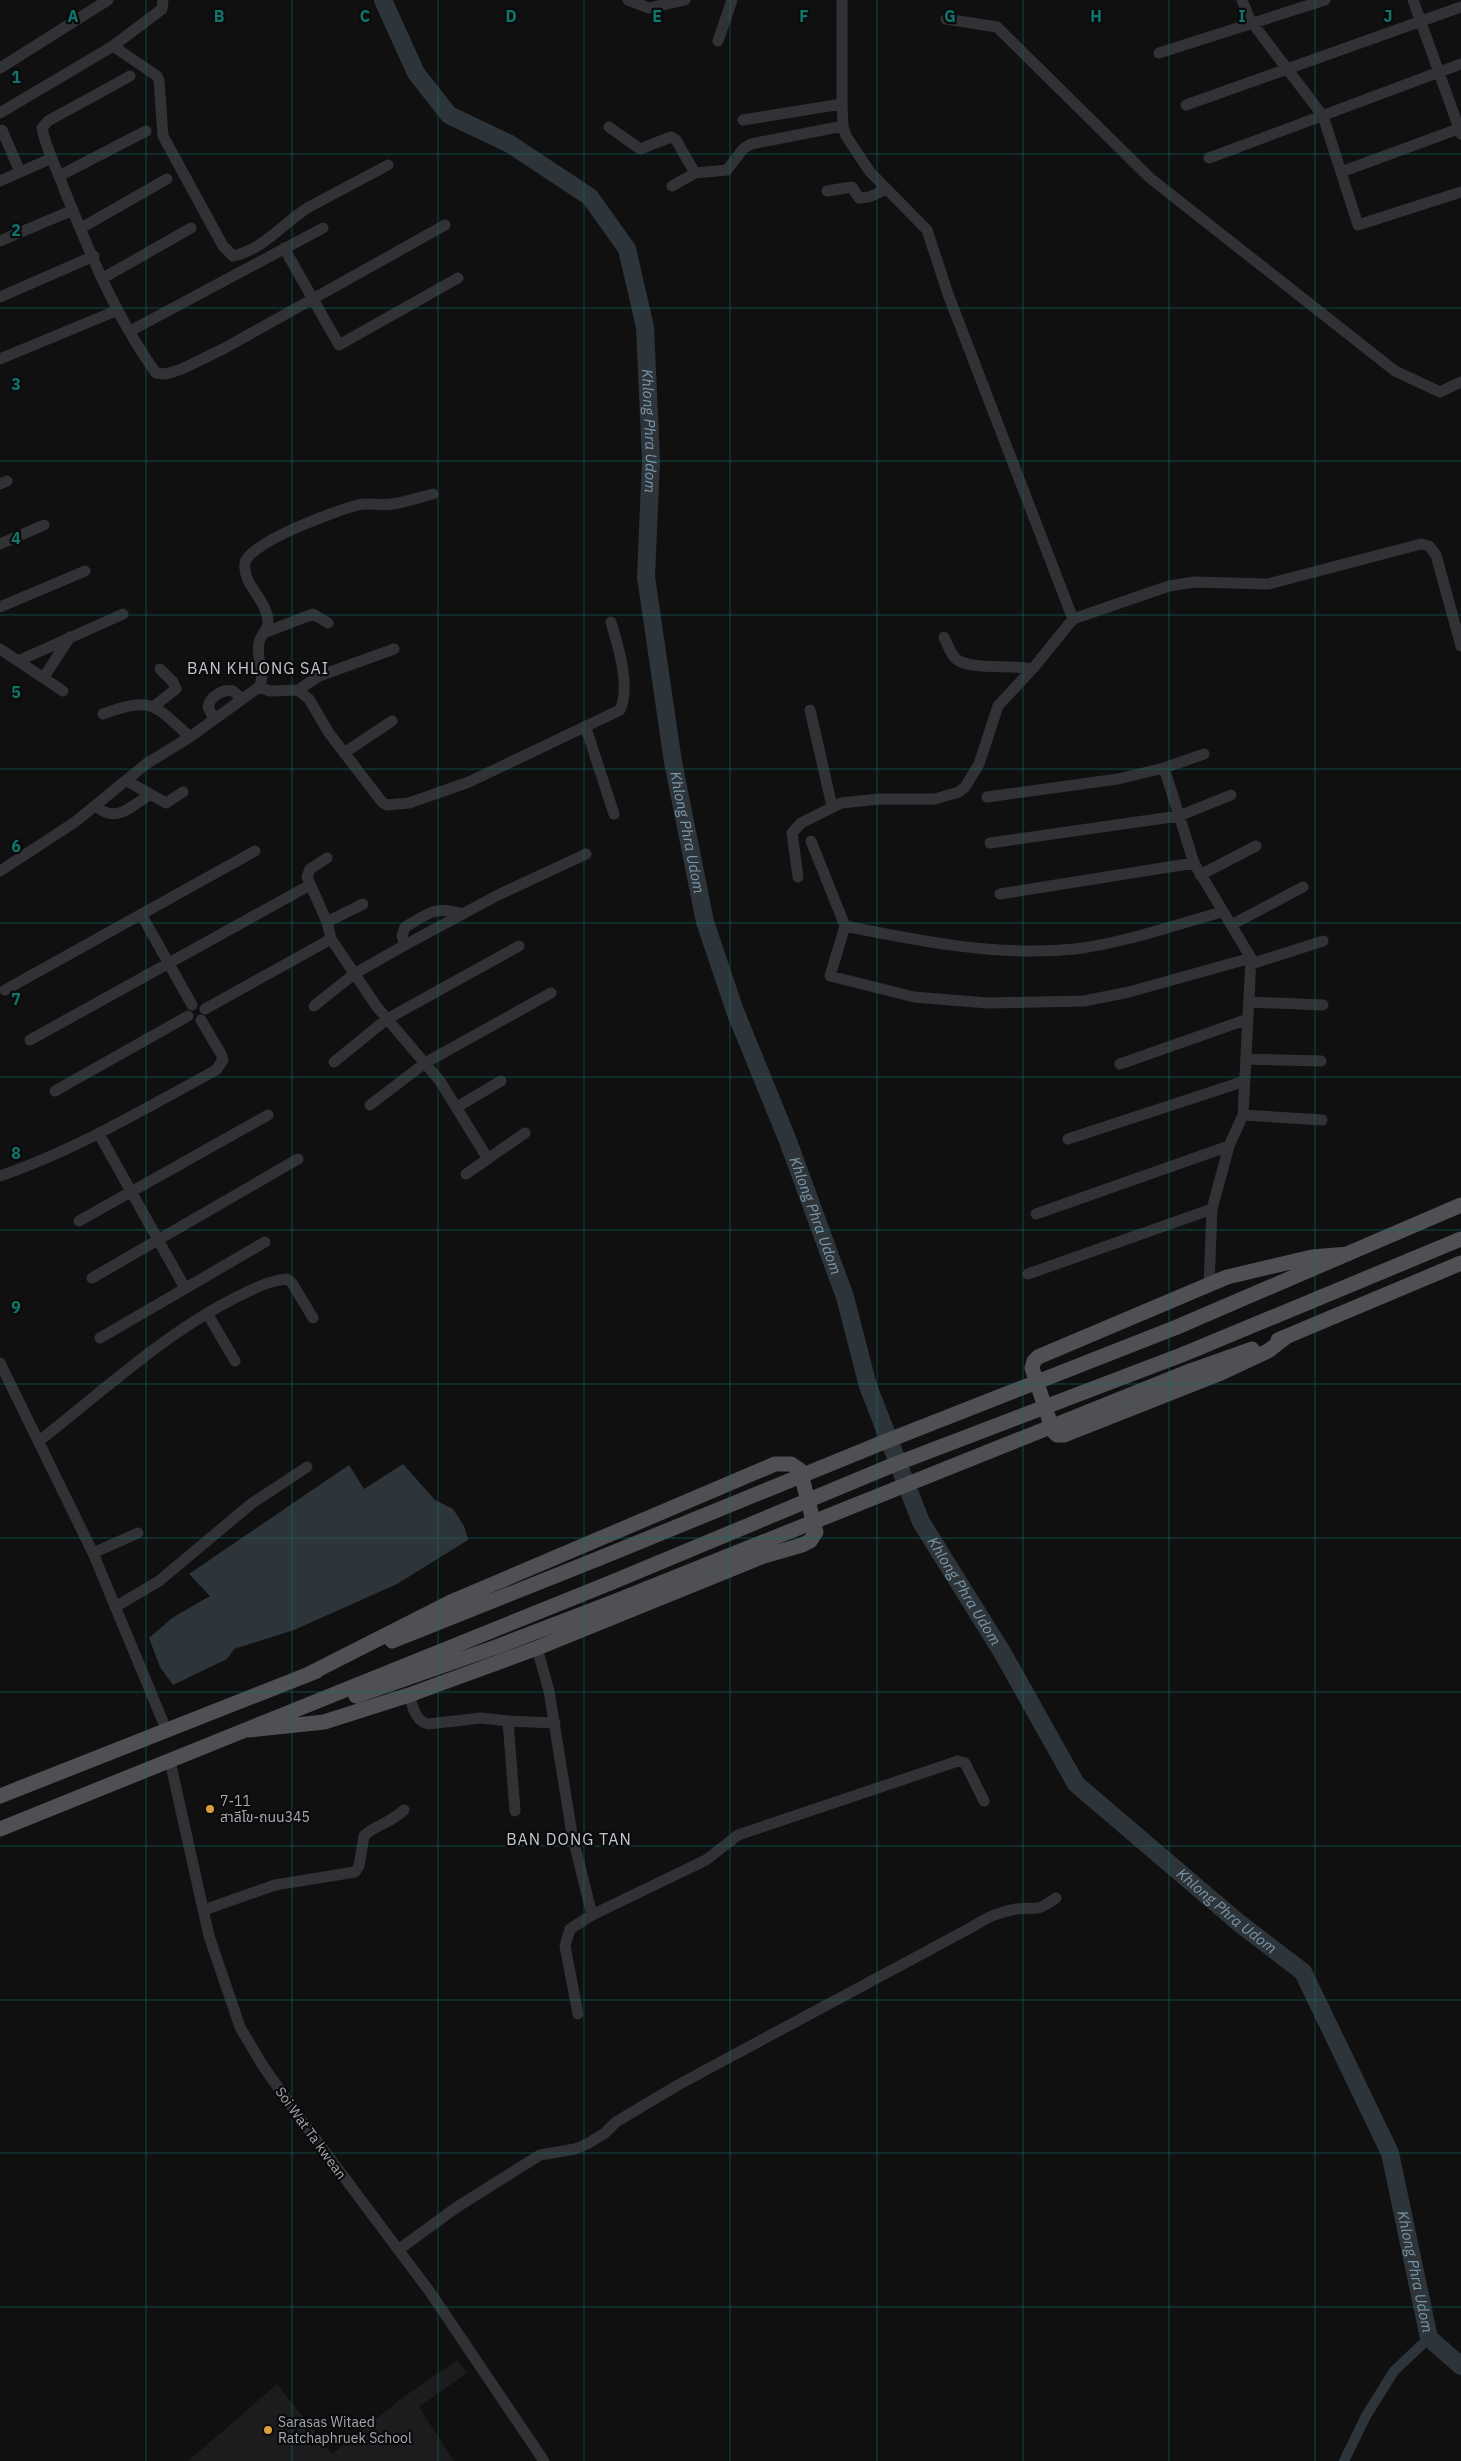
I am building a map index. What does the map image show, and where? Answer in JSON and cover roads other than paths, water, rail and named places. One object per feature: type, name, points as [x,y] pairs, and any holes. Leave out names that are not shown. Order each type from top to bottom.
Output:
[{"type":"main road","points":[[0,1796],[166,1728],[309,1674],[884,1442],[1177,1327],[1461,1205]]},
{"type":"main road","points":[[0,1829],[610,1583],[893,1465],[1184,1354],[1461,1240]]},
{"type":"main road","points":[[1286,1337],[1268,1351],[1221,1373],[1064,1435],[1057,1435],[1053,1431],[1032,1368],[1034,1361],[1038,1357],[1243,1272],[1312,1256],[1348,1254]]},
{"type":"main road","points":[[303,1708],[359,1695],[403,1681],[616,1602],[1190,1371],[1286,1337],[1461,1263]]},
{"type":"main road","points":[[249,1730],[324,1722],[409,1695],[537,1648],[764,1556],[810,1541],[816,1532],[800,1470],[791,1464],[784,1463],[766,1468],[452,1602],[309,1674]]},
{"type":"street","points":[[0,68],[108,0]]},
{"type":"street","points":[[0,113],[113,46],[162,9],[163,0]]},
{"type":"street","points":[[628,0],[649,8],[685,0]]},
{"type":"street","points":[[718,41],[732,0]]},
{"type":"street","points":[[842,0],[842,104],[843,126],[846,136],[870,172],[886,190],[918,219],[933,244],[948,294],[1072,619]]},
{"type":"street","points":[[1242,0],[1252,23],[1323,116],[1358,225],[1461,192]]},
{"type":"street","points":[[1159,53],[1325,0]]},
{"type":"street","points":[[1341,172],[1460,130],[1413,0]]},
{"type":"street","points":[[1186,104],[1461,7]]},
{"type":"street","points":[[946,19],[997,27],[1150,178],[1395,371],[1440,392],[1461,382]]},
{"type":"street","points":[[113,46],[159,80],[163,136],[223,246],[228,254],[232,256],[247,250],[282,230],[296,215],[309,207],[388,165]]},
{"type":"street","points":[[1210,158],[1461,64]]},
{"type":"street","points":[[130,76],[48,122],[42,128],[73,210],[118,310],[156,373],[166,374],[182,369],[225,348],[445,225]]},
{"type":"street","points":[[743,120],[842,104]]},
{"type":"street","points":[[672,186],[696,173],[727,170],[743,149],[751,144],[843,126]]},
{"type":"street","points":[[609,128],[640,149],[671,137],[676,140],[696,173]]},
{"type":"street","points":[[2,130],[20,172]]},
{"type":"street","points":[[59,176],[146,131]]},
{"type":"street","points":[[0,181],[52,158]]},
{"type":"street","points":[[81,228],[167,179]]},
{"type":"street","points":[[827,191],[852,187],[858,198],[863,198],[886,190]]},
{"type":"street","points":[[0,241],[73,210]]},
{"type":"street","points":[[104,278],[192,228]]},
{"type":"street","points":[[130,331],[323,228]]},
{"type":"street","points":[[284,248],[339,345],[458,278]]},
{"type":"street","points":[[0,298],[94,256]]},
{"type":"street","points":[[0,359],[118,310]]},
{"type":"street","points":[[0,871],[67,828],[146,764],[190,737],[259,687],[263,679],[258,644],[266,632],[267,618],[245,570],[246,558],[251,552],[293,530],[356,506],[369,503],[392,504],[433,494]]},
{"type":"street","points":[[0,544],[44,525]]},
{"type":"street","points":[[798,877],[792,833],[801,823],[832,806],[870,800],[935,799],[959,792],[965,787],[979,764],[998,706],[1072,619],[1168,586],[1194,582],[1268,584],[1420,544],[1429,546],[1436,555],[1461,646]]},
{"type":"street","points":[[0,607],[85,571]]},
{"type":"street","points":[[18,661],[123,614]]},
{"type":"street","points":[[266,632],[313,614],[328,622]]},
{"type":"street","points":[[298,690],[309,698],[321,722],[382,802],[387,805],[397,805],[469,782],[614,715],[620,710],[623,701],[620,653],[611,622]]},
{"type":"street","points":[[44,677],[70,637]]},
{"type":"street","points":[[944,638],[955,658],[967,666],[1018,666],[1031,669]]},
{"type":"street","points":[[0,649],[63,691]]},
{"type":"street","points":[[259,687],[270,691],[298,690],[319,676],[394,649]]},
{"type":"street","points":[[153,707],[176,689],[173,682],[160,669]]},
{"type":"street","points":[[214,719],[208,707],[209,702],[220,692],[233,691],[242,699]]},
{"type":"street","points":[[103,714],[134,703],[142,703],[153,707],[190,737]]},
{"type":"street","points":[[810,710],[832,806]]},
{"type":"street","points":[[344,753],[392,721]]},
{"type":"street","points":[[586,728],[614,814]]},
{"type":"street","points":[[987,797],[1118,779],[1164,768],[1204,754]]},
{"type":"street","points":[[1164,768],[1194,863],[1251,961],[1243,1115],[1228,1146],[1212,1209],[1209,1285]]},
{"type":"street","points":[[127,781],[149,796],[166,803],[183,792]]},
{"type":"street","points":[[990,843],[1179,816],[1231,795]]},
{"type":"street","points":[[96,806],[104,814],[114,814],[149,796]]},
{"type":"street","points":[[811,841],[845,926],[830,976],[923,998],[988,1003],[1084,1001],[1129,992],[1323,941]]},
{"type":"street","points":[[1200,874],[1256,846]]},
{"type":"street","points":[[6,990],[255,851]]},
{"type":"street","points":[[314,1006],[354,974],[405,945],[463,914],[586,854]]},
{"type":"street","points":[[327,858],[308,872],[310,885],[327,922],[331,939],[387,1019],[425,1063],[457,1107],[488,1159]]},
{"type":"street","points":[[1000,894],[1194,863]]},
{"type":"street","points":[[30,1040],[310,885]]},
{"type":"street","points":[[1231,925],[1304,887]]},
{"type":"street","points":[[327,922],[363,904]]},
{"type":"street","points":[[405,945],[402,936],[405,927],[429,914],[447,909],[463,914]]},
{"type":"street","points":[[845,926],[920,941],[992,949],[1075,948],[1120,939],[1222,912]]},
{"type":"street","points":[[141,914],[168,963],[194,1021],[331,939]]},
{"type":"street","points":[[334,1062],[387,1019],[519,946]]},
{"type":"street","points":[[370,1105],[425,1063],[551,993]]},
{"type":"street","points":[[1249,1002],[1323,1005]]},
{"type":"street","points":[[0,1176],[37,1163],[99,1134],[216,1070],[223,1060],[200,1004],[55,1091]]},
{"type":"street","points":[[1120,1064],[1248,1019]]},
{"type":"street","points":[[1246,1059],[1321,1061]]},
{"type":"street","points":[[457,1107],[501,1081]]},
{"type":"street","points":[[1068,1139],[1245,1081]]},
{"type":"street","points":[[79,1221],[268,1115]]},
{"type":"street","points":[[1243,1115],[1322,1120]]},
{"type":"street","points":[[466,1174],[525,1133]]},
{"type":"street","points":[[99,1134],[185,1288]]},
{"type":"street","points":[[1036,1214],[1228,1146]]},
{"type":"street","points":[[92,1278],[298,1159]]},
{"type":"street","points":[[1028,1274],[1212,1209]]},
{"type":"street","points":[[100,1338],[265,1242]]},
{"type":"street","points":[[39,1441],[153,1351],[207,1313],[272,1281],[286,1279],[292,1283],[313,1318]]},
{"type":"street","points":[[207,1313],[235,1361]]},
{"type":"street","points":[[0,1363],[93,1553],[166,1728]]},
{"type":"street","points":[[115,1607],[159,1581],[245,1509],[307,1467]]},
{"type":"street","points":[[93,1553],[138,1533]]},
{"type":"street","points":[[537,1648],[549,1691],[576,1852],[592,1915]]},
{"type":"street","points":[[409,1695],[417,1717],[422,1723],[435,1724],[481,1718],[555,1724]]},
{"type":"street","points":[[508,1721],[515,1811]]},
{"type":"street","name":"Soi Wat Ta kwean","points":[[170,1761],[209,1936],[240,2027],[252,2050],[304,2124],[430,2292],[544,2461]]},
{"type":"street","points":[[578,2014],[566,1941],[570,1929],[592,1915],[706,1860],[738,1835],[958,1762],[965,1763],[984,1801]]},
{"type":"street","points":[[204,1910],[275,1885],[356,1872],[359,1866],[364,1836],[375,1828],[393,1821],[404,1810]]},
{"type":"street","points":[[398,2250],[457,2207],[540,2155],[575,2149],[587,2144],[605,2133],[616,2122],[678,2085],[972,1927],[986,1917],[1018,1909],[1038,1910],[1056,1898]]},
{"type":"waterway","name":"Khlong Phra Udom","points":[[383,0],[416,73],[449,115],[510,144],[590,197],[627,249],[645,327],[651,460],[646,577],[673,762],[705,922],[735,1011],[788,1141],[845,1297],[868,1386],[921,1522],[1002,1652],[1076,1784],[1239,1923],[1303,1972],[1390,2153],[1429,2338],[1461,2366]]},
{"type":"waterway","points":[[1344,2461],[1366,2416],[1394,2371],[1429,2338]]},
{"type":"place","name":"7-11 สาลีโข-ถนน345","points":[[210,1809]]},
{"type":"place","name":"Sarasas Witaed Ratchaphruek School","points":[[268,2430]]},
{"type":"district","name":"BAN KHLONG SAI","points":[[258,668]]},
{"type":"district","name":"BAN DONG TAN","points":[[569,1839]]}]
